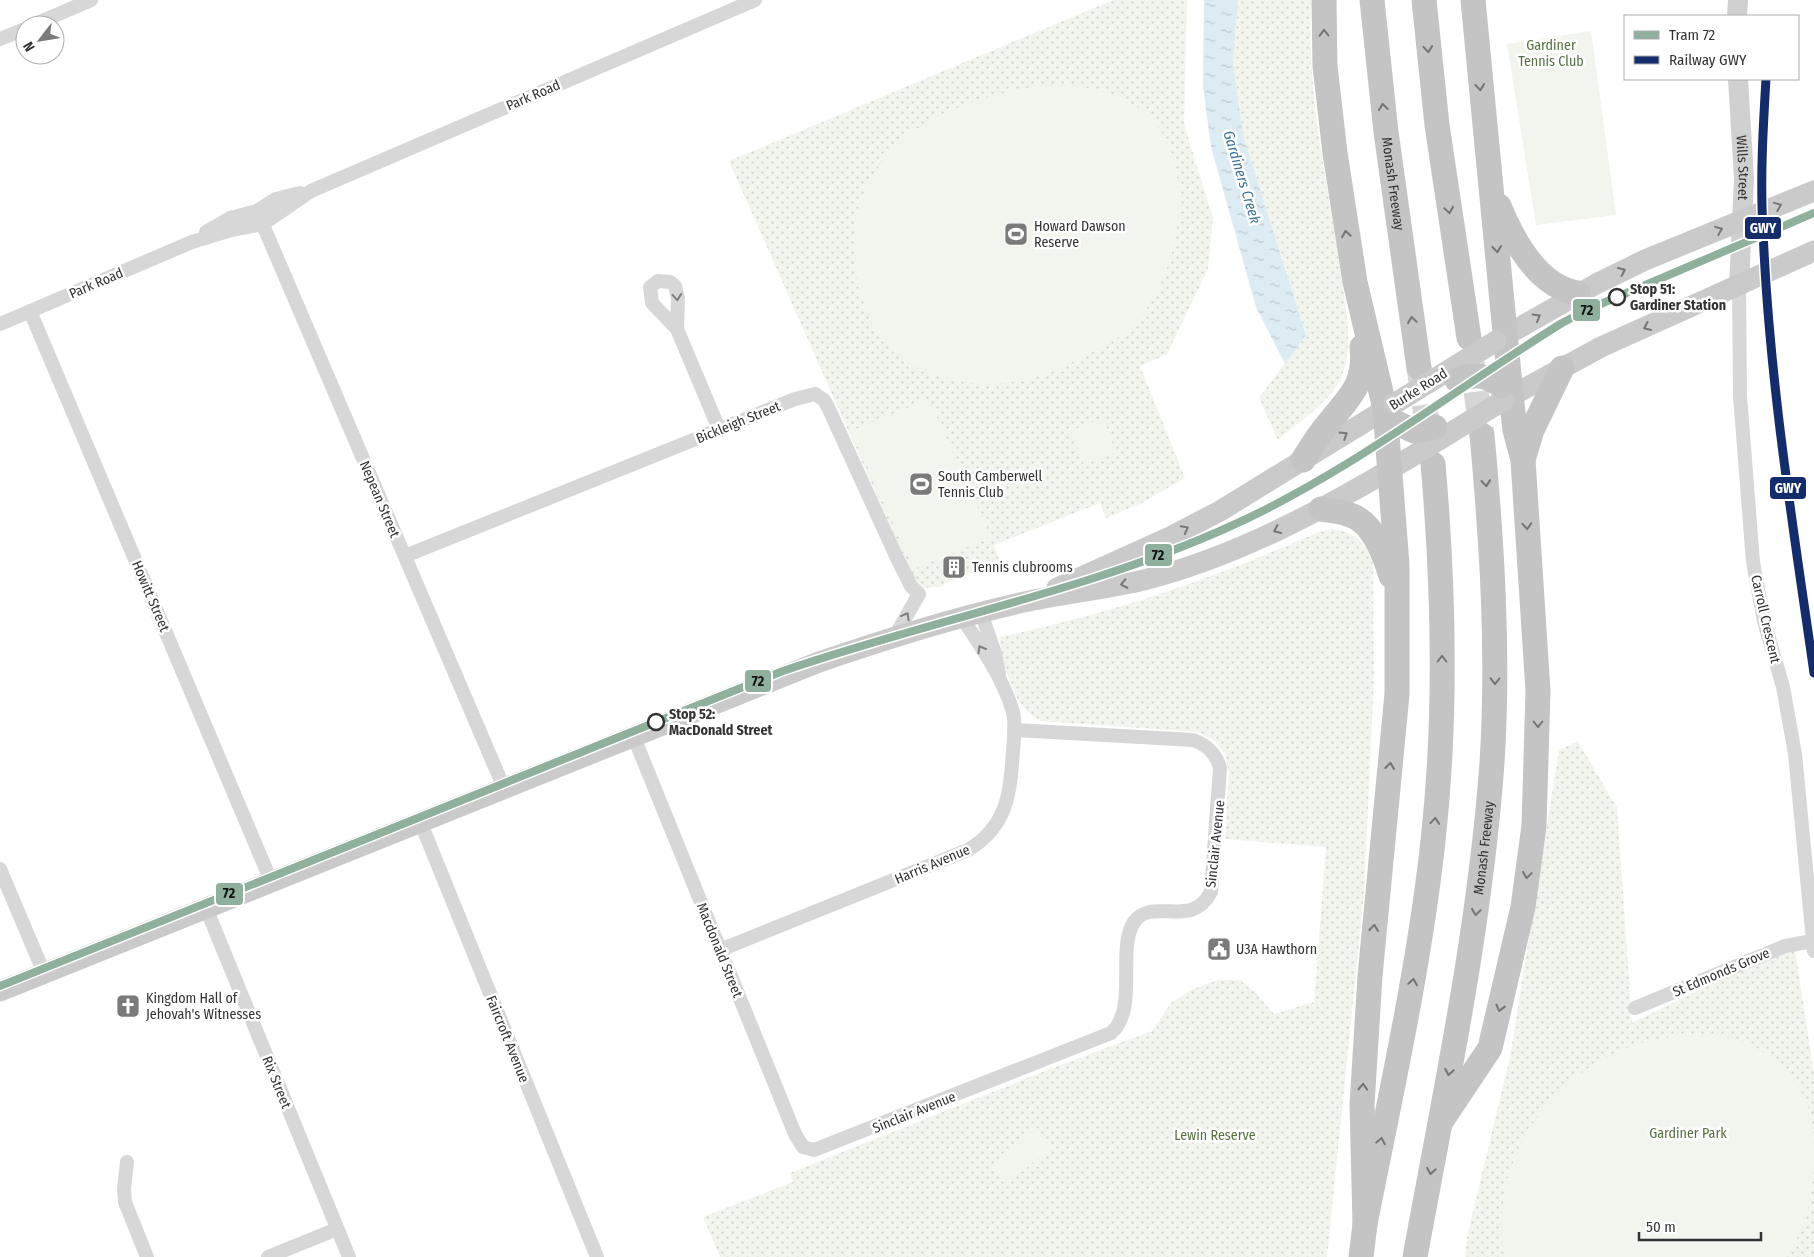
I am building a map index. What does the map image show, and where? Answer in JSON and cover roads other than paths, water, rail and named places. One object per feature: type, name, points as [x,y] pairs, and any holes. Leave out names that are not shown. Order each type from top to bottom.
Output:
[{"type":"highway","points":[[1303,460],[1326,425],[1350,399],[1360,381],[1362,353],[1354,282],[1329,109],[1325,66],[1324,0]]},
{"type":"highway","name":"Monash Freeway","points":[[1372,0],[1386,132],[1424,375]]},
{"type":"highway","points":[[1424,0],[1437,124],[1469,338]]},
{"type":"highway","points":[[1440,1123],[1490,1048],[1523,907],[1534,826],[1538,691],[1523,460],[1506,394],[1500,338],[1490,183],[1472,0]]},
{"type":"highway","points":[[1490,183],[1510,233],[1528,258],[1555,284],[1578,293]]},
{"type":"highway","points":[[1354,282],[1392,412],[1398,602],[1397,694],[1370,976],[1362,1105],[1365,1224]]},
{"type":"highway","points":[[1523,460],[1532,430],[1562,368]]},
{"type":"highway","points":[[1424,375],[1478,375],[1506,394]]},
{"type":"highway","points":[[1392,412],[1408,430],[1418,431],[1442,424],[1474,429]]},
{"type":"highway","name":"Monash Freeway","points":[[1416,1257],[1474,922],[1484,851],[1492,762],[1495,609],[1474,429]]},
{"type":"highway","points":[[1362,1257],[1365,1224],[1409,1006],[1433,841],[1443,706],[1442,605],[1434,464]]},
{"type":"highway","points":[[1320,509],[1348,514],[1357,518],[1366,526],[1386,559],[1398,602]]},
{"type":"main road","name":"Burke Road","points":[[1029,601],[1192,526],[1303,460],[1392,412],[1424,375],[1500,338],[1578,293],[1645,260],[1814,191]]},
{"type":"main road","name":"Burke Road","points":[[0,991],[785,674],[894,638],[972,616],[1029,601],[1145,579],[1249,542],[1320,509],[1395,467],[1474,429],[1506,394],[1562,368],[1601,347],[1814,251]]},
{"type":"street","points":[[56,15],[91,0]]},
{"type":"street","name":"Park Road","points":[[192,242],[222,222],[257,211],[276,199],[310,191],[755,0]]},
{"type":"street","points":[[1738,0],[1738,15]]},
{"type":"street","points":[[0,39],[15,32]]},
{"type":"street","name":"Wills Street","points":[[1738,80],[1744,178],[1739,286]]},
{"type":"street","name":"Park Road","points":[[0,324],[192,242],[231,230],[263,224],[310,191]]},
{"type":"street","name":"Nepean Street","points":[[257,211],[504,788]]},
{"type":"street","name":"Carroll Crescent","points":[[1739,286],[1740,396],[1753,562],[1764,621],[1790,718],[1800,791],[1813,946]]},
{"type":"street","name":"Howitt Street","points":[[30,311],[271,881]]},
{"type":"street","points":[[677,329],[720,429]]},
{"type":"street","name":"Bickleigh Street","points":[[404,556],[810,394],[819,396],[828,407],[907,580],[919,594],[894,638]]},
{"type":"street","name":"Harris Avenue","points":[[972,616],[995,653],[1000,679]]},
{"type":"street","name":"Harris Avenue","points":[[720,950],[960,853],[978,844],[994,829],[1005,807],[1011,777],[1014,730],[1012,712],[1000,679],[972,616]]},
{"type":"street","name":"Sinclair Avenue","points":[[819,1150],[1111,1033],[1117,1028],[1123,1014],[1129,938],[1134,922],[1145,914],[1152,912],[1188,912],[1202,905],[1211,892],[1220,768],[1214,754],[1208,747],[1192,740],[1014,730]]},
{"type":"street","name":"Macdonald Street","points":[[633,736],[795,1134],[808,1150],[819,1150]]},
{"type":"street","name":"Faircroft Avenue","points":[[420,821],[597,1257]]},
{"type":"street","points":[[0,869],[44,973]]},
{"type":"street","name":"Rix Street","points":[[206,908],[349,1257]]},
{"type":"street","name":"St Edmonds Grove","points":[[1634,1008],[1795,944],[1813,946]]},
{"type":"street","points":[[127,1162],[124,1189],[125,1202],[147,1257]]},
{"type":"street","points":[[268,1257],[337,1230]]},
{"type":"water","name":"Gardiners Creek","points":[[1204,0],[1238,0],[1233,62],[1243,135],[1306,335],[1285,364],[1256,307],[1211,147],[1203,86]]},
{"type":"tunnel","points":[[1471,355],[1482,435]]},
{"type":"tunnel","points":[[1419,368],[1431,450]]},
{"type":"tram line","name":"72","points":[[0,986],[783,671],[1121,569],[1177,549],[1231,526],[1275,505],[1359,456],[1562,323],[1589,309],[1814,213]]},
{"type":"rail line","name":"GWY","points":[[1766,80],[1762,192],[1766,286],[1776,397],[1814,673]]},
{"type":"place","name":"Howard Dawson Reserve","points":[[1016,234]]},
{"type":"place","name":"Stop 51: Gardiner Station","points":[[1617,297]]},
{"type":"place","name":"South Camberwell Tennis Club","points":[[921,484]]},
{"type":"place","name":"Tennis clubrooms","points":[[954,567]]},
{"type":"place","name":"Stop 52: MacDonald Street","points":[[656,722]]},
{"type":"place","name":"U3A Hawthorn","points":[[1219,949]]},
{"type":"place","name":"Kingdom Hall of Jehovah's Witnesses","points":[[128,1006]]},
{"type":"park label","name":"Gardiner Tennis Club","points":[[1551,54]]},
{"type":"park label","name":"Gardiner Park","points":[[1688,1133]]},
{"type":"park label","name":"Lewin Reserve","points":[[1215,1135]]}]
